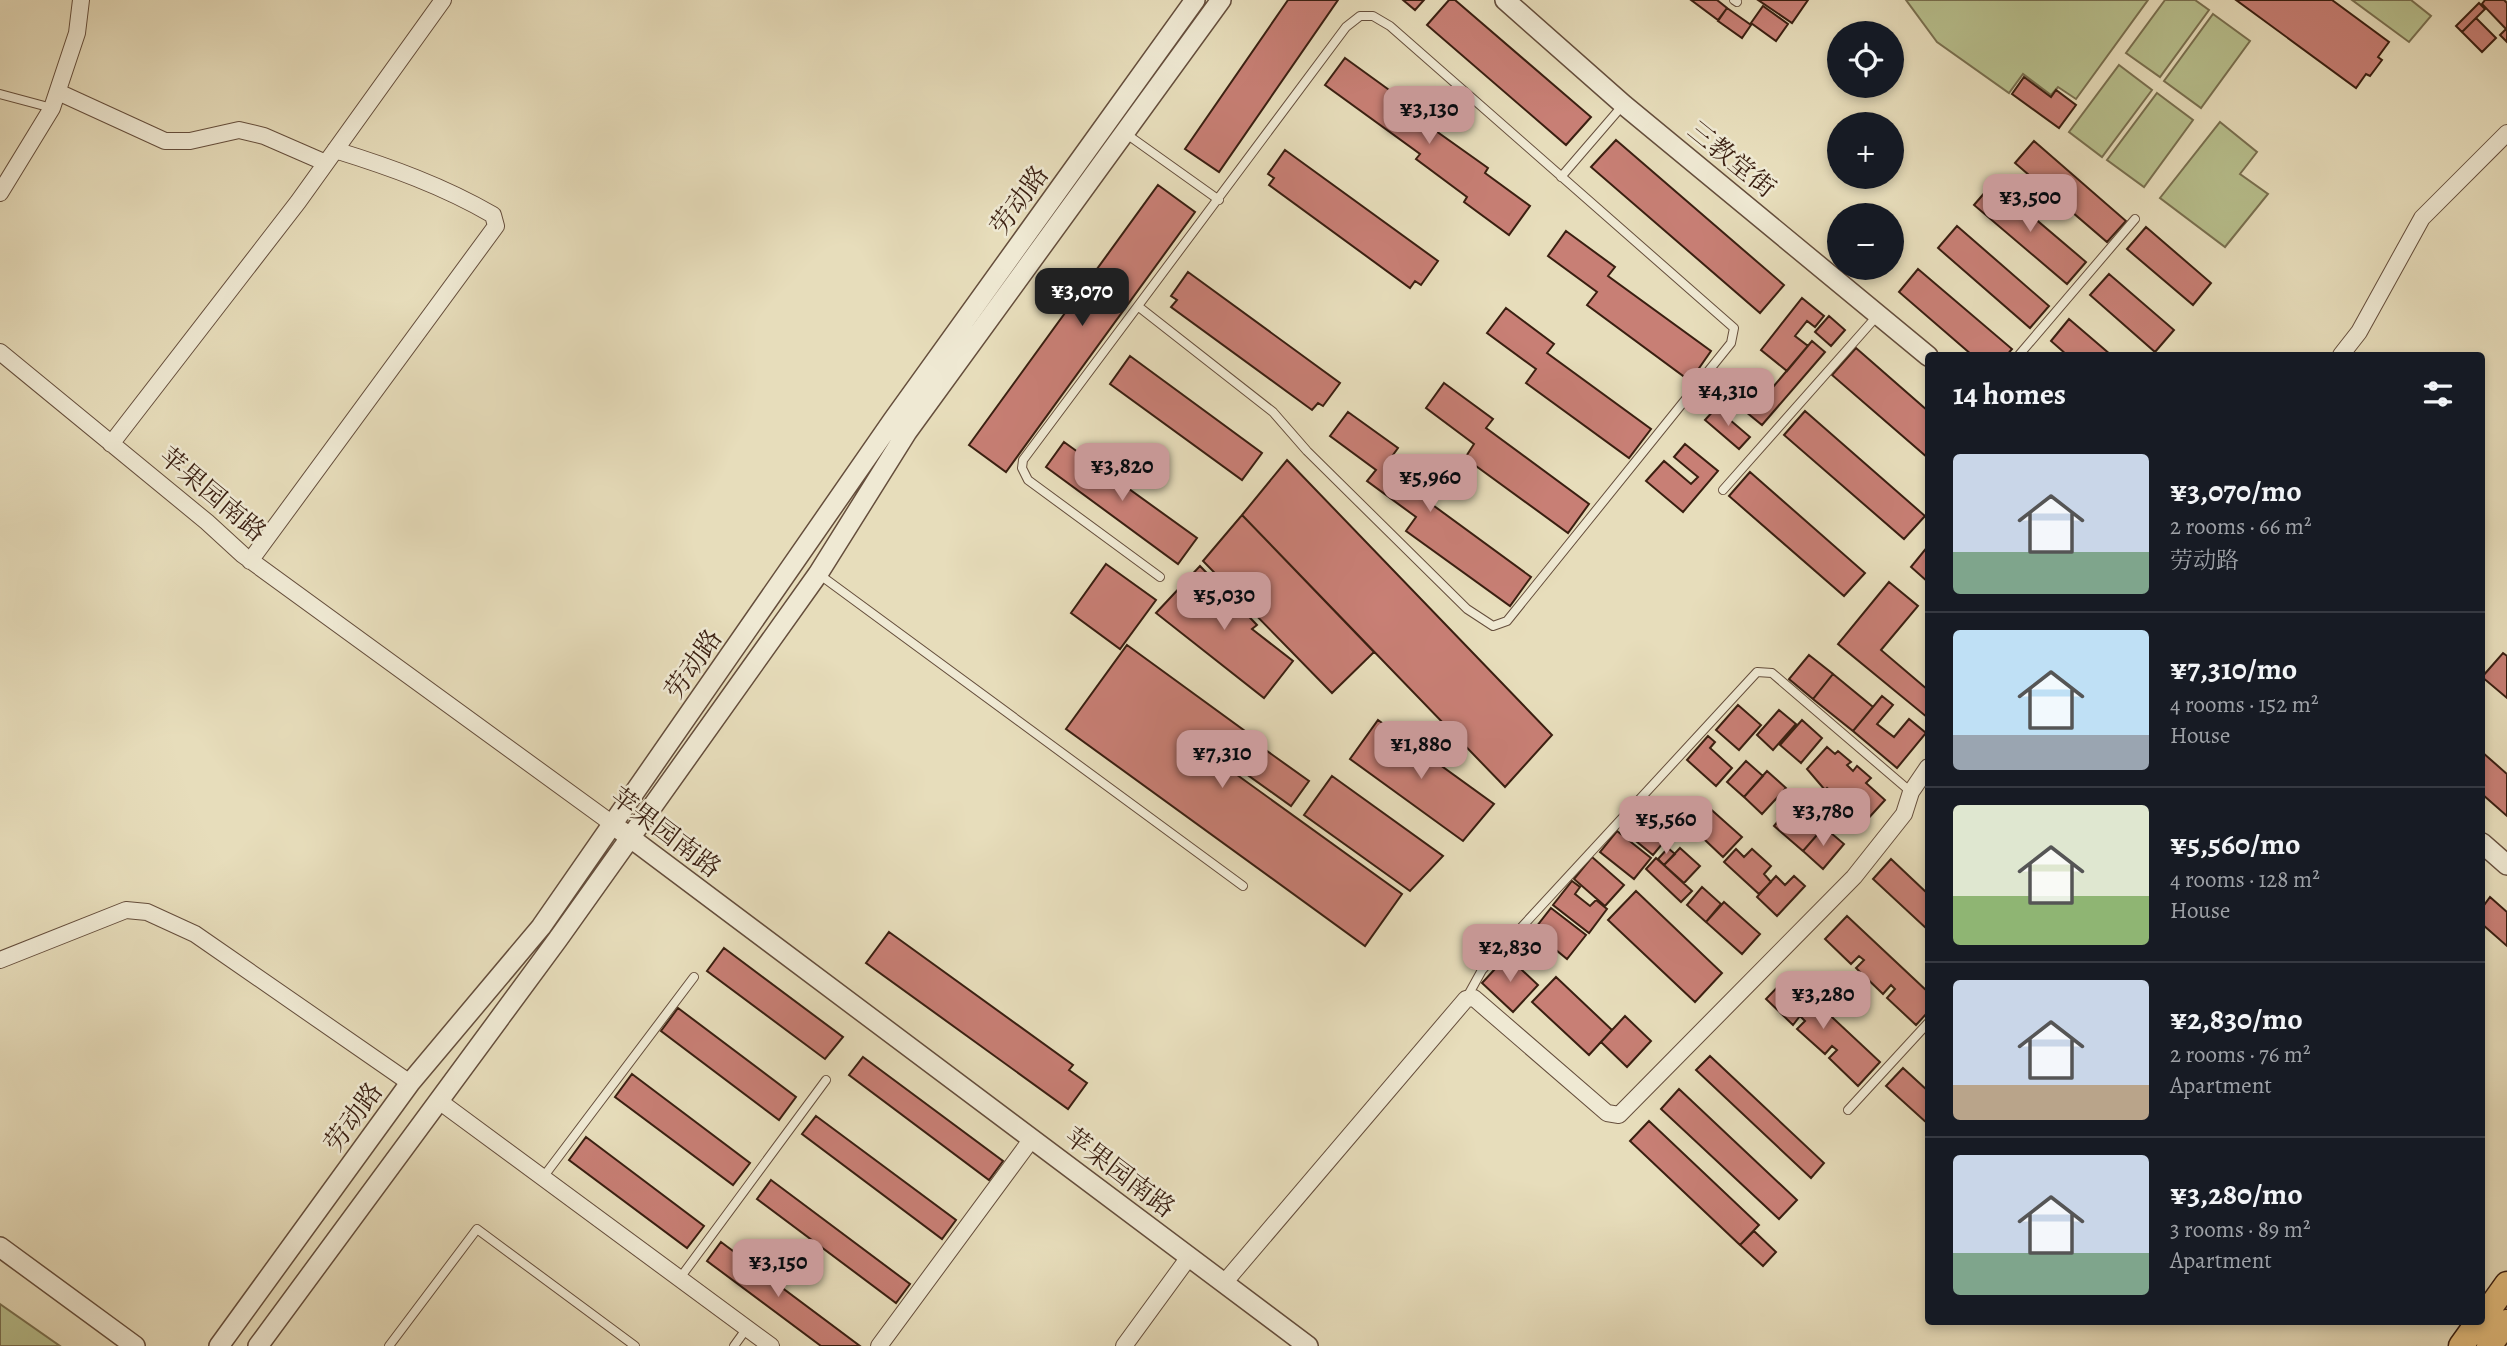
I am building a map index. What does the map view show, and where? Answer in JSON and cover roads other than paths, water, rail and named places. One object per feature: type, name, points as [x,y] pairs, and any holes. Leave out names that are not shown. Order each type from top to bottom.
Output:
[{"type":"main road","points":[[2485,1313],[2507,1284]]},
{"type":"main road","points":[[2489,1346],[2507,1322]]},
{"type":"main road","points":[[2461,1346],[2476,1325]]},
{"type":"street","points":[[0,192],[52,108],[77,33],[81,0]]},
{"type":"street","points":[[111,444],[238,283],[443,0]]},
{"type":"street","name":"劳动路","points":[[219,1346],[410,1083],[541,927],[893,420],[1195,0]]},
{"type":"street","name":"劳动路","points":[[258,1346],[630,838],[818,574],[907,432],[1221,0]]},
{"type":"street","name":"三教堂街","points":[[1506,0],[1624,105],[1880,313],[1925,353]]},
{"type":"street","points":[[58,92],[165,141],[190,141],[239,130],[330,157],[402,171],[493,215],[496,226],[250,561]]},
{"type":"street","points":[[2343,352],[2359,332],[2422,218],[2507,132]]},
{"type":"street","name":"苹果园南路","points":[[0,352],[250,561],[614,825],[1224,1283],[1300,1344]]},
{"type":"street","points":[[1224,1283],[1466,999],[1474,999],[1606,1113],[1619,1115],[1854,877],[1904,814],[1911,792],[1925,771]]},
{"type":"street","points":[[2485,846],[2507,865]]},
{"type":"street","points":[[0,960],[126,910],[146,912],[195,934],[410,1083]]},
{"type":"street","points":[[439,1101],[771,1346]]},
{"type":"street","points":[[879,1346],[1031,1140]]},
{"type":"street","points":[[0,1247],[135,1346]]},
{"type":"street","points":[[1124,1346],[1189,1257]]},
{"type":"lane","points":[[1139,307],[1273,412],[1307,451],[1467,609],[1493,626],[1507,621],[1516,611],[1731,343],[1734,328],[1390,26],[1373,16],[1360,16],[1346,27],[1023,460],[1022,468],[1028,480],[1160,577]]},
{"type":"lane","points":[[0,94],[52,108]]},
{"type":"lane","points":[[1561,177],[1624,105]]},
{"type":"lane","points":[[1125,133],[1219,200]]},
{"type":"lane","points":[[2022,352],[2135,219]]},
{"type":"lane","points":[[1723,490],[1880,313]]},
{"type":"lane","points":[[818,574],[1244,886]]},
{"type":"lane","points":[[1466,999],[1482,970],[1757,672],[1772,673],[1911,792]]},
{"type":"lane","points":[[544,1176],[694,977]]},
{"type":"lane","points":[[1848,1110],[1925,1026]]},
{"type":"lane","points":[[680,1278],[827,1080]]},
{"type":"lane","points":[[389,1346],[477,1228],[635,1346]]},
{"type":"lane","points":[[734,1346],[747,1328]]}]
